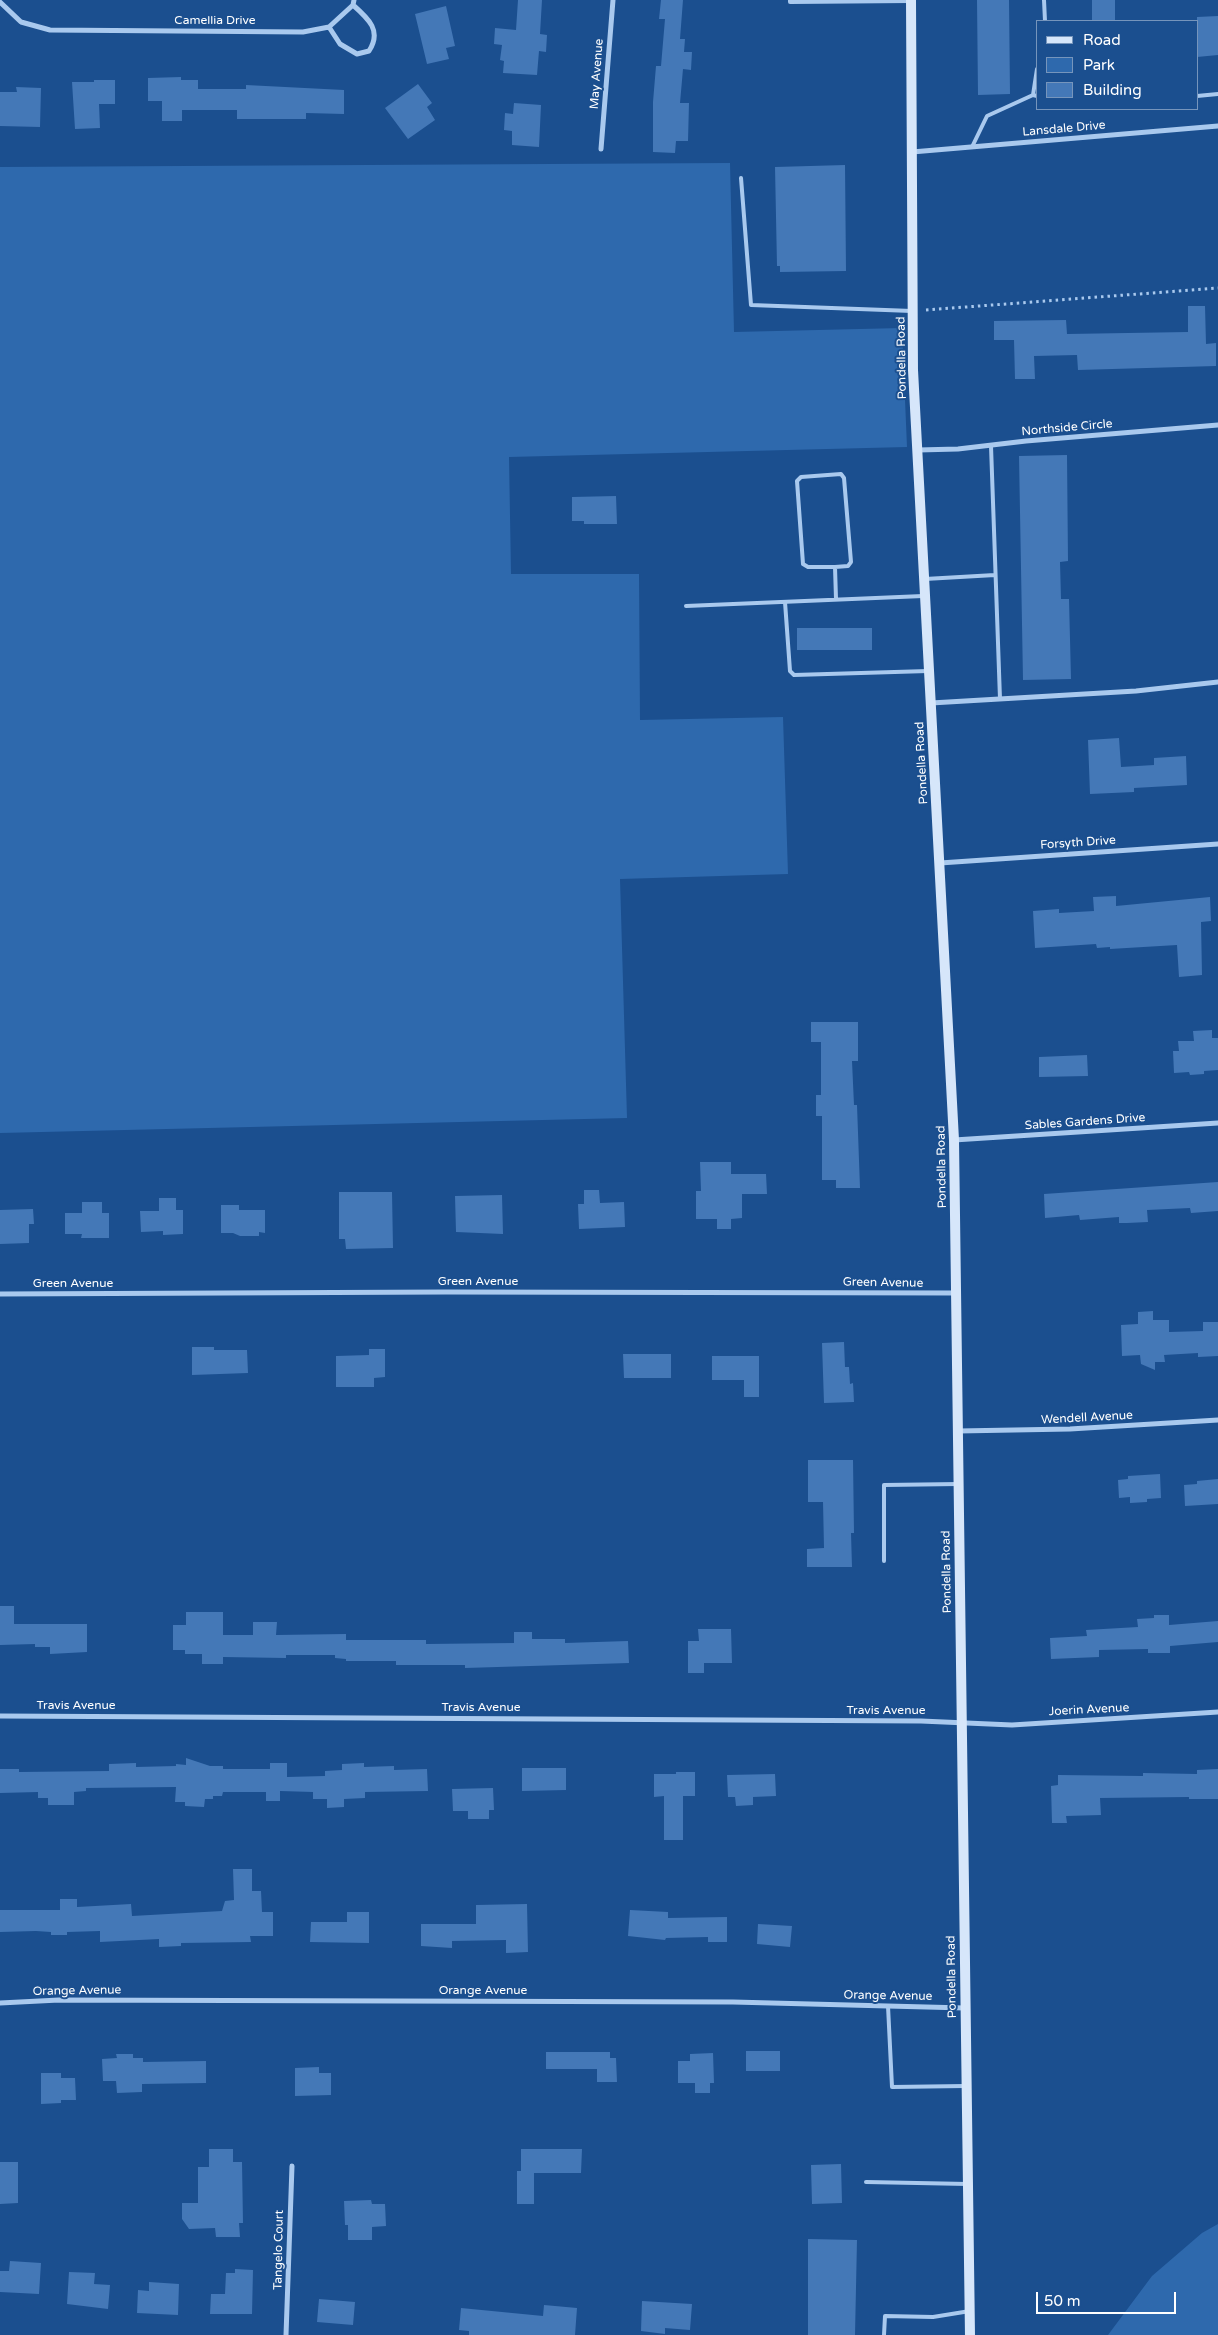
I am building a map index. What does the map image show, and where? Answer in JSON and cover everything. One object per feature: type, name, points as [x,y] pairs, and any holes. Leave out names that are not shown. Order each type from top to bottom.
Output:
[{"type":"main road","name":"Pondella Road","points":[[911,1],[913,370],[954,1140],[970,2335]]},
{"type":"street","name":"May Avenue","points":[[601,149],[613,0]]},
{"type":"street","name":"Camellia Drive","points":[[0,2],[21,22],[50,30],[303,32],[330,27]]},
{"type":"street","points":[[354,3],[370,20],[375,31],[375,43],[369,51],[357,54],[340,44],[330,27],[354,3]]},
{"type":"street","name":"Lansdale Drive","points":[[912,152],[1218,126]]},
{"type":"street","name":"Northside Circle","points":[[918,450],[991,446],[1026,441],[1218,425]]},
{"type":"street","points":[[932,703],[1136,691],[1218,682]]},
{"type":"street","name":"Forsyth Drive","points":[[940,863],[1218,844]]},
{"type":"street","name":"Sables Gardens Drive","points":[[954,1140],[1218,1123]]},
{"type":"street","name":"Green Avenue","points":[[0,1294],[446,1292],[956,1293]]},
{"type":"street","name":"Wendell Avenue","points":[[958,1430],[1070,1429],[1218,1420]]},
{"type":"street","name":"Joerin Avenue","points":[[961,1722],[1012,1725],[1218,1712]]},
{"type":"street","name":"Travis Avenue","points":[[0,1716],[961,1722]]},
{"type":"street","name":"Orange Avenue","points":[[0,2003],[78,2000],[732,2002],[965,2008]]},
{"type":"street","name":"Tangelo Court","points":[[286,2335],[292,2166]]},
{"type":"lane","points":[[790,0],[790,2],[911,1]]},
{"type":"lane","points":[[1044,0],[1044,20]]},
{"type":"lane","points":[[972,147],[987,116],[1035,95],[1036,82]]},
{"type":"lane","points":[[1198,96],[1218,94]]},
{"type":"lane","points":[[741,178],[752,305],[913,312]]},
{"type":"lane","points":[[991,446],[1000,699]]},
{"type":"lane","points":[[841,474],[844,478],[851,562],[848,566],[835,567],[808,567],[803,564],[798,481],[801,477],[841,474]]},
{"type":"lane","points":[[835,567],[836,599]]},
{"type":"lane","points":[[925,579],[995,575]]},
{"type":"lane","points":[[686,606],[926,596]]},
{"type":"lane","points":[[785,602],[790,671],[794,675],[930,671]]},
{"type":"lane","points":[[884,1561],[884,1485],[958,1484]]},
{"type":"lane","points":[[888,2006],[892,2087],[966,2086]]},
{"type":"lane","points":[[866,2182],[968,2184]]},
{"type":"lane","points":[[884,2335],[885,2316],[933,2317],[970,2311]]},
{"type":"path","points":[[913,312],[1218,288]]},
{"type":"green space","points":[[730,163],[734,332],[902,328],[907,447],[509,457],[511,574],[639,574],[640,720],[783,717],[788,874],[620,879],[627,1118],[0,1133],[0,167]]},
{"type":"green space","points":[[1218,2224],[1218,2335],[1108,2335],[1152,2276],[1202,2233]]},
{"type":"building","points":[[518,0],[542,0],[540,34],[547,35],[546,52],[539,51],[537,75],[503,73],[504,61],[500,60],[502,45],[494,44],[495,28],[516,30]]},
{"type":"building","points":[[661,0],[683,0],[680,39],[685,39],[684,52],[692,52],[691,70],[683,69],[680,103],[689,103],[688,141],[676,141],[675,153],[653,152],[653,102],[656,66],[661,66],[665,19],[659,19]]},
{"type":"building","points":[[977,0],[1009,0],[1010,94],[978,95]]},
{"type":"building","points":[[1092,0],[1115,0],[1115,20],[1092,20]]},
{"type":"building","points":[[446,6],[455,46],[446,48],[449,59],[427,64],[415,14]]},
{"type":"building","points":[[1218,16],[1218,55],[1198,57],[1197,17]]},
{"type":"building","points":[[181,77],[181,80],[198,80],[198,89],[246,89],[246,85],[344,90],[344,114],[306,113],[306,119],[237,119],[237,110],[182,110],[182,121],[162,121],[162,101],[148,101],[148,78]]},
{"type":"building","points":[[94,80],[115,80],[115,104],[99,104],[100,128],[75,129],[72,82],[94,82]]},
{"type":"building","points":[[418,84],[432,103],[427,107],[435,120],[408,139],[385,108]]},
{"type":"building","points":[[16,87],[41,88],[40,127],[0,126],[0,92],[17,92]]},
{"type":"building","points":[[514,103],[541,105],[539,147],[512,145],[512,131],[504,130],[505,113],[513,114]]},
{"type":"building","points":[[845,165],[846,271],[780,272],[780,266],[777,266],[775,167]]},
{"type":"building","points":[[1188,306],[1205,306],[1206,344],[1216,343],[1216,366],[1078,370],[1077,355],[1034,356],[1035,379],[1015,379],[1014,340],[994,340],[994,321],[1066,320],[1067,334],[1188,332]]},
{"type":"building","points":[[1067,455],[1068,561],[1060,562],[1061,599],[1069,599],[1071,679],[1023,680],[1019,456]]},
{"type":"building","points":[[616,496],[617,524],[584,524],[584,521],[572,521],[572,497]]},
{"type":"building","points":[[797,628],[872,628],[872,650],[797,650]]},
{"type":"building","points":[[1119,738],[1121,767],[1154,765],[1154,758],[1186,756],[1187,785],[1134,788],[1134,792],[1090,794],[1088,740]]},
{"type":"building","points":[[1116,896],[1116,906],[1210,897],[1211,921],[1201,922],[1202,975],[1179,977],[1177,945],[1110,949],[1110,947],[1097,948],[1096,944],[1035,948],[1033,911],[1059,909],[1059,913],[1094,911],[1093,897]]},
{"type":"building","points":[[811,1022],[858,1022],[858,1061],[852,1061],[854,1105],[857,1105],[860,1188],[836,1188],[836,1180],[822,1180],[822,1116],[816,1116],[816,1095],[821,1095],[821,1042],[811,1042]]},
{"type":"building","points":[[1212,1030],[1212,1038],[1218,1038],[1218,1070],[1190,1075],[1189,1072],[1174,1073],[1173,1051],[1179,1051],[1178,1041],[1194,1041],[1193,1031]]},
{"type":"building","points":[[1087,1055],[1088,1076],[1039,1077],[1039,1057]]},
{"type":"building","points":[[700,1162],[731,1162],[731,1174],[766,1174],[767,1194],[742,1194],[742,1218],[731,1219],[731,1229],[717,1229],[717,1219],[696,1219],[696,1191],[701,1191]]},
{"type":"building","points":[[1218,1182],[1218,1211],[1191,1213],[1190,1208],[1147,1210],[1148,1222],[1127,1223],[1119,1223],[1119,1217],[1080,1220],[1079,1215],[1045,1218],[1044,1194]]},
{"type":"building","points":[[584,1190],[599,1190],[600,1203],[624,1202],[625,1227],[579,1229],[578,1204],[584,1204]]},
{"type":"building","points":[[339,1192],[392,1192],[393,1248],[346,1249],[345,1239],[339,1239]]},
{"type":"building","points":[[502,1195],[503,1234],[456,1232],[455,1196]]},
{"type":"building","points":[[159,1198],[176,1198],[176,1210],[183,1210],[183,1234],[163,1235],[163,1231],[141,1232],[140,1211],[159,1211]]},
{"type":"building","points":[[82,1202],[102,1202],[102,1213],[109,1213],[109,1238],[81,1238],[82,1234],[65,1234],[65,1213],[82,1213]]},
{"type":"building","points":[[221,1205],[239,1205],[239,1210],[265,1210],[265,1233],[259,1232],[259,1236],[240,1236],[233,1233],[221,1233]]},
{"type":"building","points":[[33,1209],[34,1224],[29,1224],[29,1243],[0,1244],[0,1210]]},
{"type":"building","points":[[1153,1311],[1153,1320],[1169,1320],[1169,1332],[1203,1331],[1203,1322],[1218,1322],[1218,1356],[1198,1357],[1198,1353],[1164,1355],[1165,1362],[1155,1362],[1155,1370],[1141,1364],[1140,1355],[1122,1356],[1121,1325],[1138,1324],[1138,1312]]},
{"type":"building","points":[[844,1342],[845,1367],[849,1367],[850,1384],[853,1383],[854,1402],[824,1403],[822,1343]]},
{"type":"building","points":[[192,1347],[214,1347],[214,1350],[247,1350],[248,1373],[192,1375]]},
{"type":"building","points":[[369,1349],[385,1349],[385,1377],[374,1378],[374,1387],[336,1387],[336,1356],[369,1355]]},
{"type":"building","points":[[623,1354],[671,1354],[671,1378],[624,1378]]},
{"type":"building","points":[[712,1356],[759,1356],[759,1397],[744,1397],[744,1380],[712,1380]]},
{"type":"building","points":[[808,1460],[853,1460],[854,1533],[851,1533],[852,1567],[807,1567],[807,1549],[824,1548],[823,1502],[808,1502]]},
{"type":"building","points":[[1160,1474],[1161,1498],[1147,1499],[1147,1502],[1130,1503],[1130,1497],[1119,1498],[1118,1480],[1128,1479],[1128,1476]]},
{"type":"building","points":[[1218,1479],[1218,1504],[1185,1506],[1184,1485],[1197,1484],[1197,1481]]},
{"type":"building","points":[[0,1606],[14,1606],[14,1624],[87,1624],[87,1652],[50,1654],[50,1647],[35,1647],[35,1644],[0,1645]]},
{"type":"building","points":[[186,1612],[223,1612],[223,1635],[253,1635],[253,1622],[277,1622],[276,1635],[346,1634],[346,1640],[426,1640],[426,1644],[514,1643],[514,1632],[532,1632],[532,1639],[565,1639],[565,1643],[628,1641],[629,1663],[465,1668],[465,1665],[396,1665],[396,1661],[346,1661],[346,1659],[335,1658],[335,1655],[286,1655],[286,1658],[223,1657],[223,1664],[202,1664],[202,1654],[185,1654],[185,1650],[173,1650],[173,1625],[186,1625]]},
{"type":"building","points":[[1154,1615],[1169,1615],[1169,1625],[1218,1621],[1218,1642],[1170,1646],[1170,1653],[1148,1653],[1148,1649],[1099,1650],[1099,1657],[1051,1659],[1050,1638],[1087,1636],[1086,1630],[1138,1627],[1137,1619],[1154,1618]]},
{"type":"building","points":[[698,1629],[731,1629],[732,1663],[704,1663],[704,1673],[688,1673],[688,1641],[699,1641]]},
{"type":"building","points":[[186,1758],[210,1766],[223,1766],[223,1769],[270,1769],[270,1763],[287,1763],[287,1777],[325,1776],[325,1771],[342,1770],[342,1764],[364,1763],[364,1767],[394,1766],[394,1770],[427,1769],[428,1791],[365,1792],[365,1798],[344,1799],[344,1807],[327,1808],[327,1799],[313,1799],[313,1792],[280,1791],[280,1801],[266,1801],[266,1792],[223,1792],[222,1796],[213,1796],[213,1799],[205,1799],[204,1807],[185,1806],[185,1802],[175,1802],[176,1787],[86,1788],[86,1791],[74,1792],[74,1805],[48,1805],[48,1798],[38,1798],[38,1792],[0,1793],[0,1769],[19,1769],[19,1772],[109,1771],[109,1764],[136,1763],[136,1767],[186,1765]]},
{"type":"building","points":[[522,1768],[566,1768],[566,1790],[522,1791]]},
{"type":"building","points":[[1218,1769],[1218,1799],[1189,1799],[1189,1797],[1100,1798],[1101,1815],[1066,1816],[1067,1823],[1052,1823],[1051,1786],[1058,1785],[1058,1775],[1143,1776],[1143,1773],[1197,1774],[1197,1770]]},
{"type":"building","points":[[676,1772],[695,1772],[695,1796],[683,1796],[683,1840],[664,1840],[664,1796],[654,1797],[654,1774],[676,1774]]},
{"type":"building","points":[[775,1774],[776,1796],[753,1797],[753,1805],[736,1806],[735,1797],[728,1797],[727,1775]]},
{"type":"building","points":[[493,1788],[494,1810],[489,1810],[489,1819],[468,1819],[468,1811],[453,1811],[452,1789]]},
{"type":"building","points":[[233,1869],[252,1869],[252,1891],[261,1891],[262,1912],[273,1912],[273,1936],[250,1936],[251,1942],[181,1943],[181,1946],[159,1947],[159,1939],[100,1942],[100,1931],[67,1932],[67,1935],[51,1935],[51,1932],[36,1931],[0,1932],[0,1910],[60,1910],[60,1899],[77,1899],[77,1907],[131,1904],[132,1916],[222,1911],[225,1901],[234,1900]]},
{"type":"building","points":[[527,1904],[528,1952],[506,1953],[506,1940],[452,1941],[452,1948],[421,1946],[421,1924],[476,1924],[476,1905]]},
{"type":"building","points":[[630,1910],[668,1912],[668,1918],[727,1917],[727,1942],[708,1942],[708,1937],[666,1938],[665,1940],[628,1936]]},
{"type":"building","points":[[347,1912],[369,1912],[369,1943],[310,1942],[311,1922],[347,1922]]},
{"type":"building","points":[[758,1924],[792,1926],[790,1947],[757,1944]]},
{"type":"building","points":[[746,2051],[780,2051],[780,2071],[746,2071]]},
{"type":"building","points":[[546,2052],[610,2052],[610,2058],[616,2058],[617,2082],[597,2082],[597,2069],[546,2069]]},
{"type":"building","points":[[713,2053],[714,2083],[710,2083],[710,2093],[695,2093],[695,2083],[678,2083],[678,2061],[690,2061],[690,2054]]},
{"type":"building","points":[[116,2054],[133,2054],[133,2058],[143,2058],[143,2062],[206,2061],[206,2083],[142,2084],[142,2092],[117,2093],[116,2081],[103,2081],[102,2059],[117,2058]]},
{"type":"building","points":[[319,2067],[319,2073],[331,2073],[331,2095],[295,2096],[295,2068]]},
{"type":"building","points":[[41,2073],[61,2073],[61,2078],[75,2078],[76,2100],[61,2100],[61,2103],[41,2104]]},
{"type":"building","points":[[209,2149],[233,2149],[233,2162],[242,2162],[243,2223],[239,2223],[240,2237],[216,2237],[215,2228],[189,2229],[182,2219],[182,2203],[198,2203],[198,2167],[209,2167]]},
{"type":"building","points":[[521,2149],[582,2149],[581,2173],[534,2173],[534,2204],[517,2204],[517,2171],[521,2171]]},
{"type":"building","points":[[0,2162],[18,2162],[18,2203],[0,2204]]},
{"type":"building","points":[[841,2164],[842,2203],[812,2204],[811,2165]]},
{"type":"building","points":[[371,2200],[372,2204],[385,2204],[386,2226],[372,2227],[372,2240],[348,2240],[348,2225],[345,2225],[344,2201]]},
{"type":"building","points":[[808,2239],[857,2240],[855,2335],[808,2335]]},
{"type":"building","points":[[10,2261],[41,2263],[39,2294],[0,2292],[0,2271],[9,2271]]},
{"type":"building","points":[[235,2269],[253,2270],[252,2314],[210,2314],[211,2294],[225,2294],[226,2273],[235,2273]]},
{"type":"building","points":[[69,2272],[95,2273],[94,2284],[110,2285],[108,2309],[67,2304]]},
{"type":"building","points":[[149,2282],[179,2284],[178,2315],[137,2313],[138,2290],[149,2291]]},
{"type":"building","points":[[319,2299],[355,2302],[353,2325],[317,2322]]},
{"type":"building","points":[[642,2301],[692,2304],[690,2330],[665,2328],[665,2334],[641,2331]]},
{"type":"building","points":[[544,2305],[577,2308],[575,2335],[469,2335],[469,2331],[459,2330],[461,2308],[543,2316]]}]
